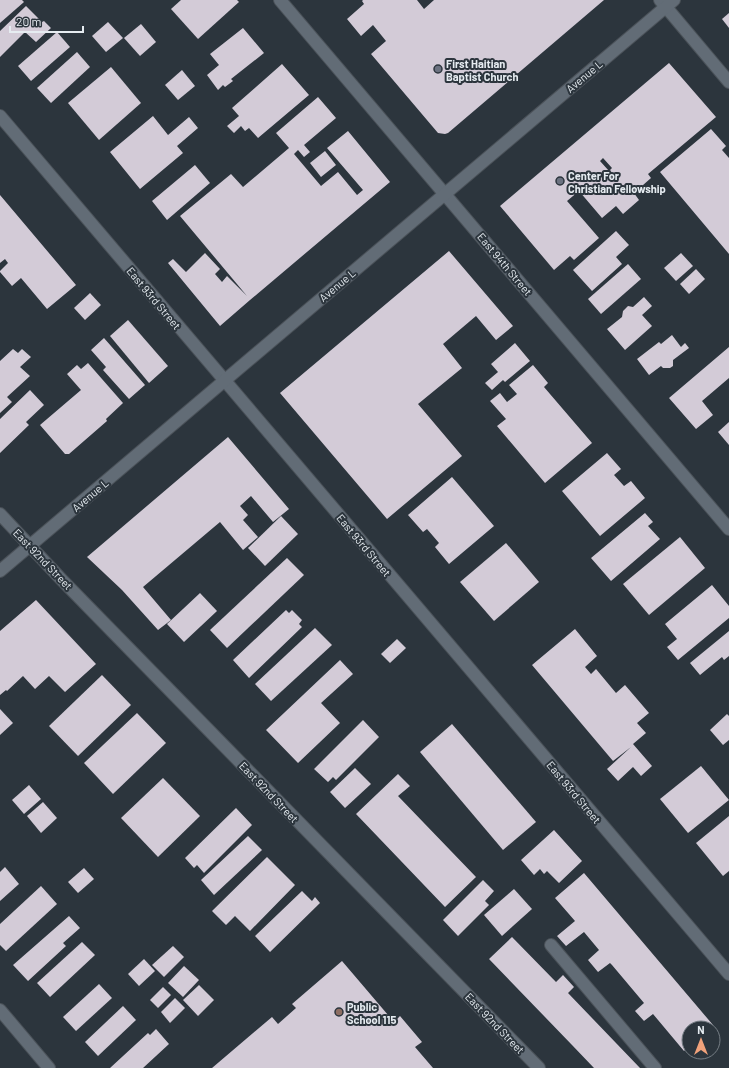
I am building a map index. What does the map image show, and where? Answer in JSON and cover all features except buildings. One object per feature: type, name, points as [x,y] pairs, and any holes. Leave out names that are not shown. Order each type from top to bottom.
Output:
[{"type":"street","name":"East 94th Street","points":[[280,0],[729,529]]},
{"type":"street","name":"Avenue L","points":[[0,571],[445,194],[666,2]]},
{"type":"street","points":[[666,2],[729,82]]},
{"type":"street","name":"East 93rd Street","points":[[0,116],[729,974]]},
{"type":"street","name":"East 92nd Street","points":[[0,514],[539,1068]]},
{"type":"street","points":[[551,945],[655,1068]]},
{"type":"street","points":[[0,1010],[50,1068]]},
{"type":"place","name":"First Haitian Baptist Church","points":[[438,69]]},
{"type":"place","name":"Center For Christian Fellowship","points":[[560,181]]},
{"type":"place","name":"Public School 115","points":[[339,1012]]}]
